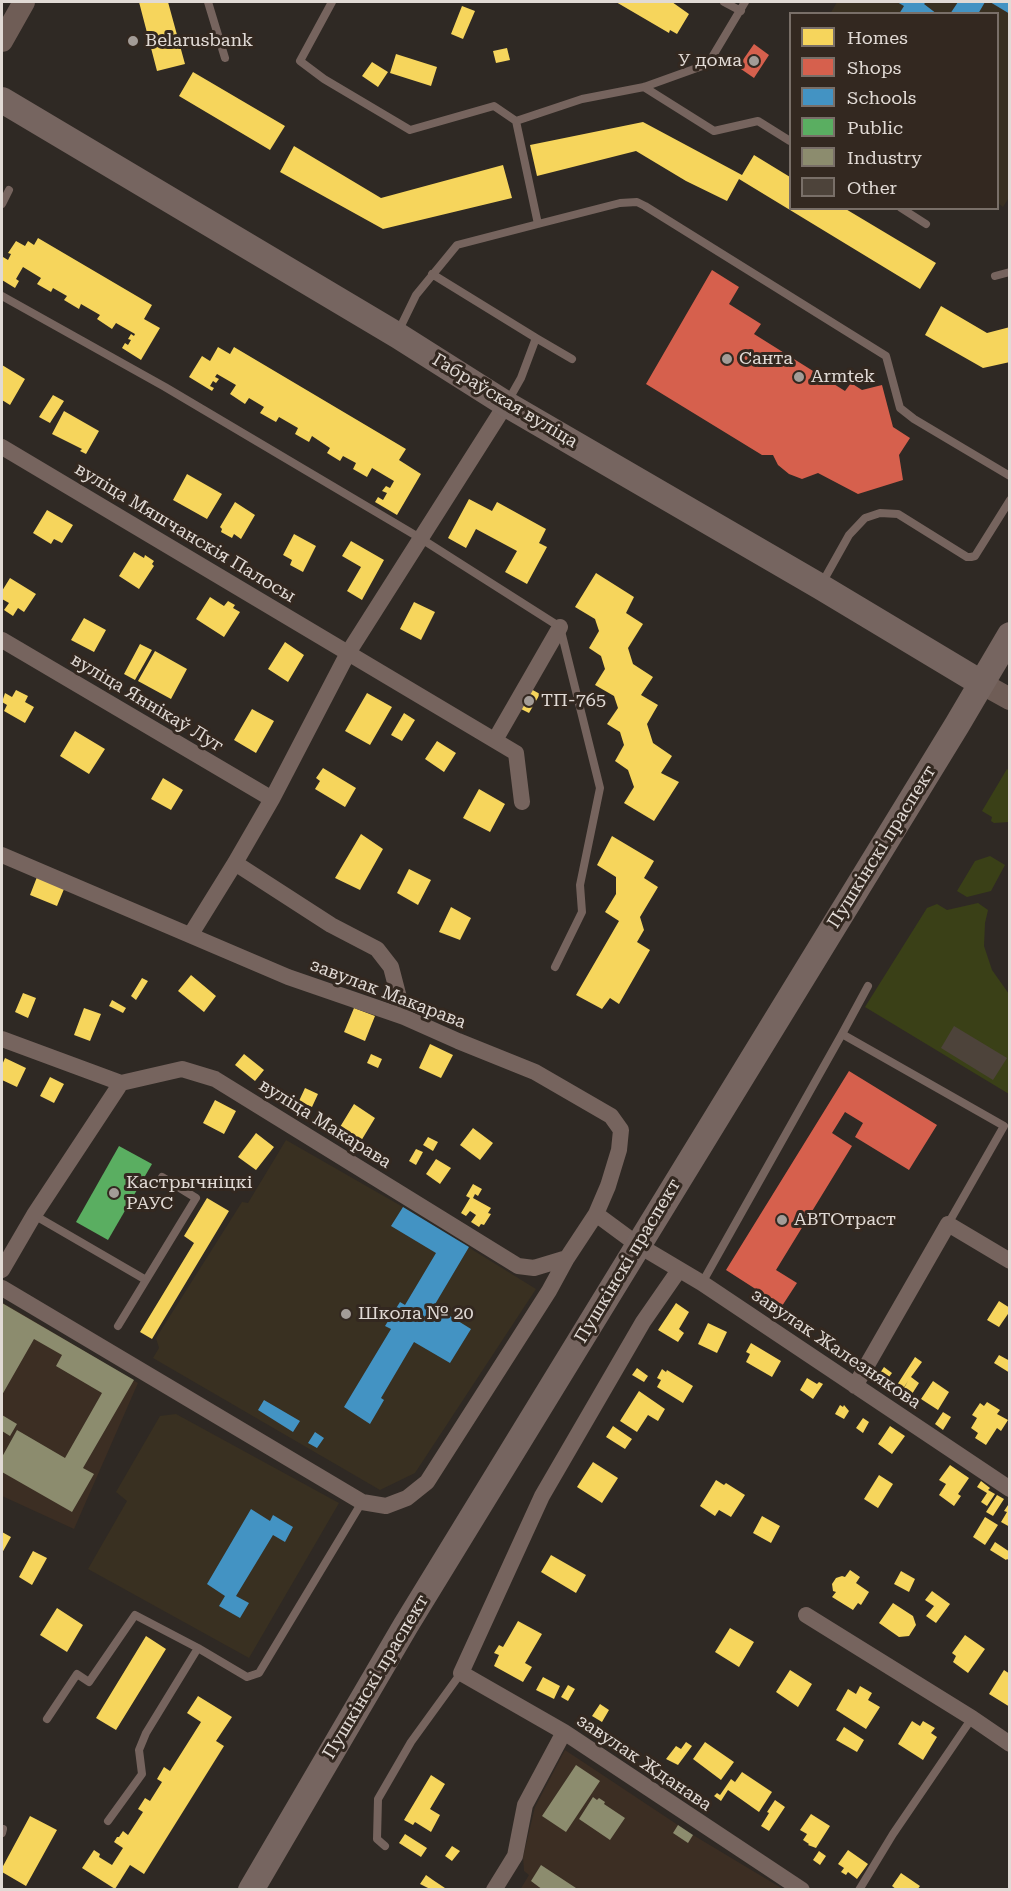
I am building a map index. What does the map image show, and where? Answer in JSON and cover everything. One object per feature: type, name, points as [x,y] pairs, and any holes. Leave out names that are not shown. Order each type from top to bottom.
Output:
[{"type":"main road","points":[[2,41],[24,2]]},
{"type":"main road","name":"Габраўская вуліца","points":[[2,100],[397,335],[506,404],[1010,699]]},
{"type":"main road","name":"Пушкінскі праспект","points":[[251,1890],[406,1625],[1010,635]]},
{"type":"street","points":[[191,934],[272,799],[348,653],[506,404]]},
{"type":"street","name":"вуліца Мяшчанскія Палосы","points":[[2,447],[516,753],[522,802]]},
{"type":"street","points":[[495,740],[560,627]]},
{"type":"street","name":"вуліца Яннікаў Луг","points":[[2,640],[272,799]]},
{"type":"street","name":"завулак Макарава","points":[[2,855],[288,976],[404,1017],[535,1072],[611,1116],[621,1130],[619,1150],[608,1186],[596,1214]]},
{"type":"street","points":[[235,863],[331,925],[377,949],[391,967],[404,1017]]},
{"type":"street","points":[[2,1039],[121,1083],[34,1215],[2,1270]]},
{"type":"street","name":"вуліца Макарава","points":[[121,1083],[182,1069],[214,1079],[518,1266],[534,1268],[567,1258]]},
{"type":"street","points":[[2,1288],[362,1502],[386,1506],[407,1498],[428,1482],[596,1214],[638,1245]]},
{"type":"street","points":[[855,1386],[948,1224],[1010,1261]]},
{"type":"street","name":"завулак Жалезнякова","points":[[638,1245],[702,1283],[1010,1489]]},
{"type":"street","points":[[461,1673],[542,1496],[643,1322],[679,1270]]},
{"type":"street","points":[[806,1615],[1010,1744]]},
{"type":"street","name":"завулак Жданава","points":[[461,1673],[564,1732],[802,1890]]},
{"type":"street","points":[[494,1890],[515,1856],[525,1805],[564,1732]]},
{"type":"lane","points":[[208,2],[225,57]]},
{"type":"lane","points":[[332,2],[300,61],[324,79],[410,130],[494,106],[516,121],[538,224]]},
{"type":"lane","points":[[724,2],[741,11]]},
{"type":"lane","points":[[516,121],[582,99],[644,87],[708,64],[745,2]]},
{"type":"lane","points":[[644,87],[714,131],[758,120],[789,140]]},
{"type":"lane","points":[[2,204],[9,190]]},
{"type":"lane","points":[[397,335],[416,295],[457,245],[620,203],[637,202],[886,356],[900,408],[914,419],[1010,476]]},
{"type":"lane","points":[[904,210],[926,224]]},
{"type":"lane","points":[[995,276],[1010,272]]},
{"type":"lane","points":[[432,274],[572,359]]},
{"type":"lane","points":[[2,296],[165,387],[420,538],[560,627],[600,788],[580,885],[582,912],[555,967]]},
{"type":"lane","points":[[506,404],[521,378],[536,338]]},
{"type":"lane","points":[[821,587],[849,535],[865,518],[880,513],[898,514],[967,557],[971,557],[975,556],[1010,500]]},
{"type":"lane","points":[[702,1283],[868,986]]},
{"type":"lane","points":[[842,1034],[1004,1126],[948,1224]]},
{"type":"lane","points":[[118,1326],[196,1198],[162,1177]]},
{"type":"lane","points":[[34,1215],[146,1280]]},
{"type":"lane","points":[[47,1719],[77,1674],[89,1682],[135,1615],[247,1677],[259,1673],[362,1502]]},
{"type":"lane","points":[[108,1821],[142,1774],[139,1750],[146,1733],[198,1648]]},
{"type":"lane","points":[[386,1845],[377,1839],[378,1799],[411,1742],[461,1673]]},
{"type":"lane","points":[[859,1890],[893,1834],[972,1718]]},
{"type":"shaded area","points":[[837,2],[1009,2],[1010,196],[1003,207],[999,204],[999,12],[831,12]]},
{"type":"shaded area","name":"Школа № 20","points":[[286,1140],[403,1207],[536,1289],[415,1473],[380,1490],[153,1358],[159,1348],[156,1338],[242,1202],[248,1203]]},
{"type":"shaded area","points":[[2,1302],[138,1383],[74,1529],[2,1496]]},
{"type":"shaded area","points":[[176,1414],[339,1503],[249,1658],[88,1569],[127,1501],[116,1492],[160,1416]]},
{"type":"shaded area","points":[[565,1750],[693,1835],[783,1889],[520,1890],[529,1875],[524,1871],[523,1857],[535,1807]]},
{"type":"green space","points":[[1007,769],[1009,771],[1009,822],[994,823],[991,821],[992,817],[982,811]]},
{"type":"green space","points":[[990,856],[1005,865],[991,891],[967,897],[957,891],[975,861]]},
{"type":"green space","points":[[978,903],[988,910],[984,946],[992,970],[1009,994],[1009,1094],[865,1007],[927,908],[937,904],[947,910]]},
{"type":"building: Homes","points":[[139,2],[168,2],[185,64],[157,71]]},
{"type":"building: Homes","points":[[616,2],[672,2],[689,14],[677,34],[670,30],[669,33]]},
{"type":"building: Homes","points":[[462,6],[475,11],[463,39],[451,34]]},
{"type":"building: Homes","points":[[507,48],[510,60],[496,63],[493,51]]},
{"type":"building: Homes","points":[[396,54],[437,67],[431,86],[390,73]]},
{"type":"building: Homes","points":[[372,62],[388,72],[378,87],[362,76]]},
{"type":"building: Homes","points":[[193,72],[285,126],[270,150],[179,96]]},
{"type":"building: Homes","points":[[643,122],[742,175],[754,155],[789,176],[789,209],[739,179],[727,201],[686,181],[636,151],[537,176],[530,145]]},
{"type":"building: Homes","points":[[294,146],[381,198],[503,165],[512,198],[383,229],[280,172]]},
{"type":"building: Homes","points":[[790,210],[847,210],[936,263],[920,289]]},
{"type":"building: Homes","points":[[38,238],[152,305],[144,319],[160,328],[141,360],[122,348],[125,343],[128,345],[131,334],[134,336],[135,334],[116,323],[112,329],[97,319],[100,315],[81,304],[79,309],[64,300],[67,296],[53,288],[51,292],[37,284],[41,278],[23,267],[16,279],[19,281],[15,288],[2,280],[2,259],[3,257],[8,260],[11,254],[8,253],[16,241],[25,246],[28,241],[34,245]]},
{"type":"building: Homes","points":[[941,306],[987,333],[1010,327],[1010,362],[983,368],[925,335]]},
{"type":"building: Homes","points":[[218,347],[230,354],[234,347],[406,449],[399,460],[421,474],[397,515],[375,502],[378,497],[383,500],[387,493],[382,491],[386,486],[390,488],[394,481],[372,468],[367,477],[353,469],[356,463],[343,456],[340,461],[327,453],[330,448],[312,436],[309,442],[295,434],[298,428],[279,417],[276,422],[260,413],[264,407],[249,398],[245,404],[230,394],[236,385],[217,374],[215,377],[219,379],[216,383],[213,381],[210,386],[214,388],[212,391],[189,377],[202,356],[210,361]]},
{"type":"building: Homes","points":[[2,365],[25,379],[10,405],[2,400]]},
{"type":"building: Homes","points":[[53,395],[64,401],[50,423],[39,417]]},
{"type":"building: Homes","points":[[64,411],[99,431],[86,454],[80,451],[82,449],[52,434]]},
{"type":"building: Homes","points":[[187,474],[222,494],[207,519],[173,500]]},
{"type":"building: Homes","points":[[469,499],[492,511],[497,502],[546,529],[539,543],[547,547],[527,584],[505,572],[517,551],[476,529],[466,548],[448,538]]},
{"type":"building: Homes","points":[[235,502],[255,515],[241,539],[234,534],[232,538],[221,532],[220,527]]},
{"type":"building: Homes","points":[[47,510],[73,525],[62,543],[54,539],[51,544],[33,533]]},
{"type":"building: Homes","points":[[294,534],[316,546],[303,572],[290,565],[292,560],[283,555]]},
{"type":"building: Homes","points":[[351,541],[384,560],[362,600],[347,591],[361,567],[342,556]]},
{"type":"building: Homes","points":[[134,552],[154,561],[152,564],[154,566],[139,589],[119,576]]},
{"type":"building: Homes","points":[[596,573],[634,597],[626,613],[643,624],[628,648],[633,664],[653,677],[641,695],[658,705],[647,724],[653,743],[672,756],[661,773],[679,782],[654,821],[624,803],[634,787],[628,770],[615,761],[624,745],[620,732],[607,724],[618,708],[614,696],[595,685],[605,669],[601,656],[589,648],[599,631],[595,619],[575,607]]},
{"type":"building: Homes","points":[[10,578],[36,594],[24,612],[18,608],[13,616],[4,610],[9,603],[2,599],[2,591]]},
{"type":"building: Homes","points":[[210,597],[224,606],[228,601],[240,612],[224,637],[196,619]]},
{"type":"building: Homes","points":[[414,602],[435,612],[421,640],[400,629]]},
{"type":"building: Homes","points":[[84,618],[106,630],[94,652],[71,640]]},
{"type":"building: Homes","points":[[285,642],[304,655],[288,682],[268,669]]},
{"type":"building: Homes","points":[[140,644],[152,650],[135,680],[124,674]]},
{"type":"building: Homes","points":[[155,651],[187,669],[171,699],[138,681]]},
{"type":"building: Homes","name":"ТП-765","points":[[529,688],[540,694],[529,713],[519,708]]},
{"type":"building: Homes","points":[[16,690],[28,696],[25,702],[34,707],[25,723],[4,711],[7,705],[2,702],[5,693],[12,697]]},
{"type":"building: Homes","points":[[367,693],[392,707],[370,745],[345,731]]},
{"type":"building: Homes","points":[[252,709],[274,721],[256,753],[234,740]]},
{"type":"building: Homes","points":[[404,713],[415,720],[402,741],[391,735]]},
{"type":"building: Homes","points":[[75,731],[105,749],[89,774],[60,756]]},
{"type":"building: Homes","points":[[437,741],[456,753],[444,772],[425,759]]},
{"type":"building: Homes","points":[[323,768],[356,788],[345,807],[315,789],[320,781],[316,778]]},
{"type":"building: Homes","points":[[163,778],[183,790],[171,810],[151,799]]},
{"type":"building: Homes","points":[[479,789],[505,804],[490,832],[463,818]]},
{"type":"building: Homes","points":[[361,834],[383,849],[360,890],[335,878]]},
{"type":"building: Homes","points":[[612,836],[654,861],[644,878],[658,887],[640,917],[644,930],[637,942],[650,950],[619,1004],[610,998],[602,1009],[576,995],[619,921],[605,912],[616,894],[616,877],[597,865]]},
{"type":"building: Homes","points":[[409,869],[431,880],[418,905],[397,893]]},
{"type":"building: Homes","points":[[37,877],[64,889],[57,906],[30,895]]},
{"type":"building: Homes","points":[[451,907],[471,918],[460,940],[439,932]]},
{"type":"building: Homes","points":[[191,975],[216,996],[204,1012],[178,991]]},
{"type":"building: Homes","points":[[142,978],[148,981],[136,1000],[131,996]]},
{"type":"building: Homes","points":[[23,993],[36,998],[28,1018],[15,1012]]},
{"type":"building: Homes","points":[[112,1000],[126,1008],[123,1013],[109,1006]]},
{"type":"building: Homes","points":[[84,1008],[101,1014],[90,1041],[74,1035]]},
{"type":"building: Homes","points":[[354,1008],[375,1016],[365,1041],[344,1032]]},
{"type":"building: Homes","points":[[430,1044],[453,1055],[441,1078],[419,1068]]},
{"type":"building: Homes","points":[[244,1054],[264,1070],[255,1081],[235,1065]]},
{"type":"building: Homes","points":[[371,1054],[382,1059],[378,1068],[367,1063]]},
{"type":"building: Homes","points":[[5,1058],[26,1068],[17,1087],[2,1080],[2,1065]]},
{"type":"building: Homes","points":[[50,1077],[64,1084],[54,1103],[40,1096]]},
{"type":"building: Homes","points":[[305,1088],[318,1094],[312,1107],[299,1101]]},
{"type":"building: Homes","points":[[215,1100],[236,1111],[224,1134],[203,1123]]},
{"type":"building: Homes","points":[[354,1104],[375,1118],[361,1141],[340,1127]]},
{"type":"building: Homes","points":[[473,1128],[493,1143],[480,1160],[460,1145]]},
{"type":"building: Homes","points":[[256,1133],[274,1147],[256,1170],[238,1157]]},
{"type":"building: Homes","points":[[428,1137],[438,1142],[433,1151],[423,1145]]},
{"type":"building: Homes","points":[[416,1149],[423,1152],[416,1165],[409,1161]]},
{"type":"building: Homes","points":[[436,1159],[451,1168],[440,1184],[426,1174]]},
{"type":"building: Homes","points":[[473,1184],[482,1189],[478,1196],[475,1194],[473,1198],[491,1208],[488,1213],[491,1214],[484,1225],[481,1224],[479,1227],[471,1222],[476,1215],[470,1211],[466,1216],[461,1213],[470,1198],[466,1196]]},
{"type":"building: Homes","points":[[207,1198],[229,1211],[152,1339],[140,1332],[194,1243],[184,1236]]},
{"type":"building: Homes","points":[[999,1301],[1010,1308],[1010,1311],[999,1327],[987,1320]]},
{"type":"building: Homes","points":[[676,1303],[689,1312],[679,1329],[684,1333],[678,1342],[658,1330]]},
{"type":"building: Homes","points":[[708,1323],[727,1332],[717,1353],[698,1344]]},
{"type":"building: Homes","points":[[751,1343],[781,1361],[772,1377],[746,1362],[750,1354],[746,1352]]},
{"type":"building: Homes","points":[[999,1355],[1010,1361],[1010,1373],[994,1363]]},
{"type":"building: Homes","points":[[915,1357],[922,1362],[911,1377],[919,1383],[912,1394],[904,1388],[908,1381],[901,1392],[895,1388]]},
{"type":"building: Homes","points":[[884,1367],[892,1373],[886,1381],[878,1376]]},
{"type":"building: Homes","points":[[637,1368],[648,1376],[644,1382],[632,1375]]},
{"type":"building: Homes","points":[[662,1369],[693,1386],[683,1403],[657,1387],[661,1380],[657,1378]]},
{"type":"building: Homes","points":[[807,1378],[817,1384],[819,1382],[823,1384],[813,1399],[800,1390]]},
{"type":"building: Homes","points":[[933,1381],[949,1392],[938,1410],[921,1399]]},
{"type":"building: Homes","points":[[639,1391],[665,1409],[658,1421],[648,1415],[637,1432],[620,1421]]},
{"type":"building: Homes","points":[[987,1402],[1000,1410],[997,1414],[1008,1420],[1001,1431],[997,1428],[986,1445],[975,1438],[978,1433],[971,1428],[977,1418],[972,1415],[980,1403],[984,1406]]},
{"type":"building: Homes","points":[[840,1405],[843,1407],[844,1405],[849,1411],[844,1419],[835,1414]]},
{"type":"building: Homes","points":[[943,1412],[951,1417],[943,1430],[935,1424]]},
{"type":"building: Homes","points":[[863,1418],[869,1422],[863,1433],[856,1428]]},
{"type":"building: Homes","points":[[613,1426],[632,1439],[625,1449],[606,1437]]},
{"type":"building: Homes","points":[[890,1426],[905,1436],[892,1454],[878,1444]]},
{"type":"building: Homes","points":[[593,1462],[618,1478],[602,1503],[577,1487]]},
{"type":"building: Homes","points":[[950,1465],[969,1478],[958,1494],[961,1496],[954,1506],[939,1495],[946,1484],[939,1480]]},
{"type":"building: Homes","points":[[879,1475],[893,1484],[878,1508],[864,1499]]},
{"type":"building: Homes","points":[[716,1480],[724,1485],[726,1483],[745,1495],[731,1517],[719,1510],[715,1516],[700,1506]]},
{"type":"building: Homes","points":[[981,1481],[990,1488],[988,1490],[995,1494],[987,1506],[981,1502],[987,1493],[977,1487]]},
{"type":"building: Homes","points":[[997,1495],[1004,1499],[993,1516],[986,1512]]},
{"type":"building: Homes","points":[[1010,1502],[1010,1527],[1001,1522]]},
{"type":"building: Homes","points":[[762,1516],[780,1526],[771,1543],[753,1533]]},
{"type":"building: Homes","points":[[985,1517],[998,1525],[985,1545],[973,1537]]},
{"type":"building: Homes","points":[[2,1532],[11,1537],[2,1553]]},
{"type":"building: Homes","points":[[995,1542],[1010,1552],[1010,1561],[990,1550]]},
{"type":"building: Homes","points":[[33,1551],[47,1558],[32,1585],[19,1577]]},
{"type":"building: Homes","points":[[551,1555],[586,1575],[576,1593],[541,1572]]},
{"type":"building: Homes","points":[[850,1570],[860,1577],[856,1583],[869,1592],[861,1605],[858,1603],[853,1610],[832,1597],[836,1592],[833,1591],[832,1584],[836,1578],[845,1577]]},
{"type":"building: Homes","points":[[901,1571],[915,1579],[909,1592],[894,1584]]},
{"type":"building: Homes","points":[[932,1591],[950,1604],[936,1623],[926,1616],[934,1606],[925,1600]]},
{"type":"building: Homes","points":[[893,1603],[913,1616],[916,1625],[909,1636],[899,1637],[879,1623]]},
{"type":"building: Homes","points":[[57,1608],[83,1625],[67,1652],[40,1635]]},
{"type":"building: Homes","points":[[518,1621],[542,1634],[525,1663],[532,1667],[523,1682],[494,1666],[499,1655],[494,1653],[499,1645],[503,1647]]},
{"type":"building: Homes","points":[[730,1628],[754,1642],[739,1667],[715,1652]]},
{"type":"building: Homes","points":[[965,1635],[985,1649],[968,1673],[953,1662],[956,1656],[952,1653]]},
{"type":"building: Homes","points":[[146,1636],[166,1649],[116,1730],[96,1718]]},
{"type":"building: Homes","points":[[790,1670],[812,1684],[798,1707],[776,1692]]},
{"type":"building: Homes","points":[[1004,1670],[1010,1674],[1010,1707],[989,1694]]},
{"type":"building: Homes","points":[[543,1677],[560,1686],[554,1699],[536,1690]]},
{"type":"building: Homes","points":[[568,1685],[575,1689],[568,1701],[561,1697]]},
{"type":"building: Homes","points":[[860,1686],[872,1693],[868,1700],[880,1707],[866,1729],[836,1710],[848,1689],[856,1694]]},
{"type":"building: Homes","points":[[198,1696],[232,1717],[216,1741],[224,1746],[144,1874],[130,1865],[115,1889],[82,1868],[94,1850],[100,1854],[99,1857],[112,1865],[123,1848],[114,1842],[117,1837],[123,1831],[128,1835],[143,1812],[138,1809],[145,1798],[150,1801],[162,1782],[157,1779],[164,1767],[170,1771],[201,1722],[187,1713]]},
{"type":"building: Homes","points":[[600,1704],[609,1710],[602,1722],[592,1716]]},
{"type":"building: Homes","points":[[912,1721],[920,1726],[923,1721],[935,1728],[931,1733],[937,1737],[923,1760],[898,1744]]},
{"type":"building: Homes","points":[[844,1727],[864,1740],[857,1752],[836,1740]]},
{"type":"building: Homes","points":[[686,1742],[692,1746],[678,1765],[666,1759],[676,1746],[681,1749]]},
{"type":"building: Homes","points":[[705,1742],[734,1762],[721,1780],[693,1759]]},
{"type":"building: Homes","points":[[742,1772],[772,1792],[759,1812],[728,1790],[721,1801],[714,1796],[717,1793],[720,1795],[731,1779],[735,1782]]},
{"type":"building: Homes","points":[[431,1775],[445,1784],[430,1809],[440,1815],[431,1832],[415,1822],[413,1825],[404,1820]]},
{"type":"building: Homes","points":[[775,1800],[785,1807],[769,1831],[761,1826]]},
{"type":"building: Homes","points":[[811,1814],[830,1826],[816,1848],[803,1840],[807,1834],[800,1830]]},
{"type":"building: Homes","points":[[30,1816],[57,1830],[26,1886],[2,1872],[2,1868]]},
{"type":"building: Homes","points":[[405,1834],[427,1848],[421,1857],[399,1843]]},
{"type":"building: Homes","points":[[452,1846],[460,1851],[452,1861],[445,1856]]},
{"type":"building: Homes","points":[[848,1850],[868,1864],[857,1879],[848,1872],[846,1875],[841,1872],[844,1868],[838,1864]]},
{"type":"building: Homes","points":[[819,1851],[826,1856],[820,1865],[813,1860]]},
{"type":"building: Homes","points":[[901,1873],[920,1886],[917,1890],[897,1890],[892,1886]]},
{"type":"building: Homes","points":[[426,1875],[448,1890],[427,1890],[428,1888],[420,1884]]},
{"type":"building: Shops","name":"У дома","points":[[754,44],[769,55],[754,78],[738,67]]},
{"type":"building: Shops","name":"Санта","points":[[712,270],[739,287],[729,304],[761,324],[754,334],[845,391],[851,383],[862,390],[882,385],[893,427],[910,438],[899,455],[903,480],[858,494],[818,473],[802,479],[789,474],[778,465],[773,455],[762,455],[646,384]]},
{"type":"building: Shops","name":"АВТОтраст","points":[[849,1071],[937,1125],[909,1170],[855,1137],[863,1123],[845,1112],[832,1133],[852,1146],[776,1270],[797,1283],[782,1306],[726,1270]]},
{"type":"building: Schools","points":[[897,2],[926,2],[924,4],[934,12],[900,12],[904,6]]},
{"type":"building: Schools","points":[[958,2],[985,2],[979,12],[951,12]]},
{"type":"building: Schools","points":[[990,2],[1010,2],[1010,14]]},
{"type":"building: Schools","points":[[403,1207],[469,1247],[434,1306],[471,1329],[450,1363],[414,1342],[381,1398],[384,1400],[370,1424],[344,1407],[391,1329],[385,1326],[400,1302],[405,1305],[436,1253],[391,1226]]},
{"type":"building: Schools","points":[[264,1400],[300,1421],[293,1432],[258,1410]]},
{"type":"building: Schools","points":[[315,1432],[324,1438],[317,1448],[308,1443]]},
{"type":"building: Schools","points":[[251,1509],[270,1521],[273,1515],[293,1527],[285,1542],[273,1535],[236,1596],[249,1603],[240,1618],[219,1606],[225,1596],[207,1584]]},
{"type":"building: Public","name":"Кастрычніцкі РАУС","points":[[119,1146],[152,1164],[108,1240],[76,1222]]},
{"type":"building: Industry","points":[[2,1303],[134,1380],[83,1468],[94,1474],[72,1512],[2,1472],[2,1457],[17,1430],[65,1458],[102,1393],[56,1366],[62,1355],[34,1339],[2,1395]]},
{"type":"building: Industry","points":[[2,1415],[17,1424],[10,1436],[2,1431]]},
{"type":"building: Industry","points":[[576,1765],[600,1781],[566,1832],[542,1816]]},
{"type":"building: Industry","points":[[593,1797],[597,1800],[599,1798],[625,1818],[610,1840],[579,1819]]},
{"type":"building: Industry","points":[[678,1825],[693,1835],[688,1843],[673,1833]]},
{"type":"building: Industry","points":[[541,1865],[579,1890],[543,1890],[531,1881]]},
{"type":"building: Other","points":[[954,1026],[1007,1058],[993,1080],[941,1048]]},
{"type":"place","name":"Belarusbank","points":[[133,41]]},
{"type":"place","name":"У дома","points":[[754,61]]},
{"type":"place","name":"Санта","points":[[727,359]]},
{"type":"place","name":"Armtek","points":[[799,377]]},
{"type":"place","name":"ТП-765","points":[[529,701]]},
{"type":"place","name":"Кастрычніцкі РАУС","points":[[114,1193]]},
{"type":"place","name":"АВТОтраст","points":[[782,1220]]},
{"type":"place","name":"Школа № 20","points":[[346,1314]]}]
